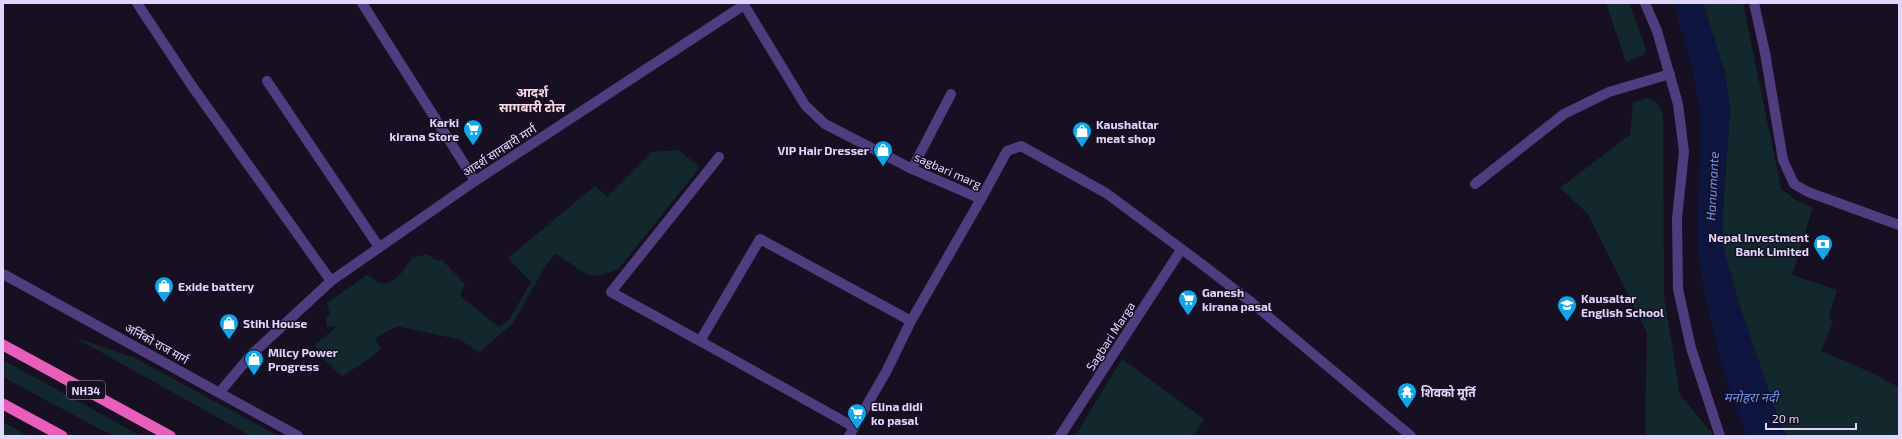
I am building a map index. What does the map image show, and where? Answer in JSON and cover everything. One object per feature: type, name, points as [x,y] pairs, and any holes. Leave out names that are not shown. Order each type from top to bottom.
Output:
[{"type":"highway","name":"NH34","points":[[3,345],[170,436]]},
{"type":"highway","points":[[3,404],[62,436]]},
{"type":"street","points":[[137,3],[192,86],[331,281]]},
{"type":"street","points":[[362,3],[475,181]]},
{"type":"street","points":[[1645,3],[1670,74],[1678,104],[1684,152],[1677,218],[1678,290],[1691,348],[1720,436]]},
{"type":"street","points":[[1754,3],[1765,53],[1784,160],[1794,184],[1808,192],[1899,225]]},
{"type":"street","name":"आदर्श सागबारी मार्ग","points":[[219,393],[251,355],[331,281],[475,181],[744,4]]},
{"type":"street","name":"sagbari marg","points":[[744,4],[805,105],[825,124],[912,169],[981,199],[1007,152],[1021,146],[1106,193],[1181,250]]},
{"type":"street","points":[[1475,184],[1564,114],[1610,92],[1670,74]]},
{"type":"street","points":[[267,81],[379,247]]},
{"type":"street","points":[[912,169],[952,94]]},
{"type":"street","points":[[719,157],[611,292],[700,341],[852,432],[886,372],[911,322],[981,199]]},
{"type":"street","points":[[700,341],[760,239],[911,322]]},
{"type":"street","points":[[1181,250],[1251,302],[1411,436]]},
{"type":"street","name":"Sagbari Marga","points":[[1060,436],[1181,250]]},
{"type":"street","name":"अर्निको राज मार्ग","points":[[3,274],[298,436]]},
{"type":"green space","points":[[1606,3],[1629,3],[1646,49],[1644,55],[1626,62]]},
{"type":"green space","points":[[1703,3],[1743,3],[1781,189],[1798,201],[1813,207],[1792,275],[1837,290],[1829,316],[1833,322],[1821,351],[1879,376],[1899,387],[1899,436],[1786,436],[1780,424],[1739,304],[1723,247],[1723,209],[1730,110],[1726,77]]},
{"type":"green space","points":[[1649,98],[1657,103],[1663,113],[1664,297],[1680,395],[1712,433],[1712,436],[1645,436],[1647,333],[1588,214],[1560,188],[1630,135],[1633,102]]},
{"type":"green space","points":[[678,150],[700,167],[619,268],[607,273],[591,275],[584,273],[565,259],[555,254],[546,265],[513,323],[479,353],[461,340],[397,326],[375,338],[381,349],[365,362],[342,376],[324,360],[315,344],[333,330],[335,326],[327,327],[326,317],[330,315],[327,303],[367,275],[379,283],[391,282],[403,271],[412,258],[427,254],[435,260],[442,260],[465,284],[461,292],[461,297],[499,327],[509,320],[531,282],[508,258],[595,186],[607,197],[652,152]]},
{"type":"green space","points":[[74,337],[135,358],[278,436],[251,436]]},
{"type":"green space","points":[[1122,359],[1204,419],[1194,436],[1075,436]]},
{"type":"green space","points":[[3,360],[141,436],[113,436],[3,377]]},
{"type":"green space","points":[[3,422],[28,436],[3,436]]},
{"type":"water","name":"मनोहरा नदी","points":[[1673,3],[1703,3],[1726,77],[1730,110],[1723,209],[1723,247],[1739,304],[1780,424],[1787,436],[1748,436],[1734,404],[1722,364],[1707,305],[1697,251],[1700,115],[1689,56]]},
{"type":"place","name":"Karki kirana Store","points":[[473,146]]},
{"type":"place","name":"Kaushaltar meat shop","points":[[1082,148]]},
{"type":"place","name":"VIP Hair Dresser","points":[[883,167]]},
{"type":"place","name":"Nepal Investment Bank Limited","points":[[1823,261]]},
{"type":"place","name":"Exide battery","points":[[164,303]]},
{"type":"place","name":"Ganesh kirana pasal","points":[[1188,316]]},
{"type":"place","name":"Kausaltar English School","points":[[1567,322]]},
{"type":"place","name":"Stihl House","points":[[229,340]]},
{"type":"place","name":"Milcy Power Progress","points":[[254,376]]},
{"type":"place","name":"शिवको मूर्ति","points":[[1407,409]]},
{"type":"place","name":"Elina didi ko pasal","points":[[857,430]]},
{"type":"district","name":"आदर्श सागबारी टोल","points":[[532,100]]},
{"type":"water label","name":"Hanumante","points":[[1712,186]]}]
